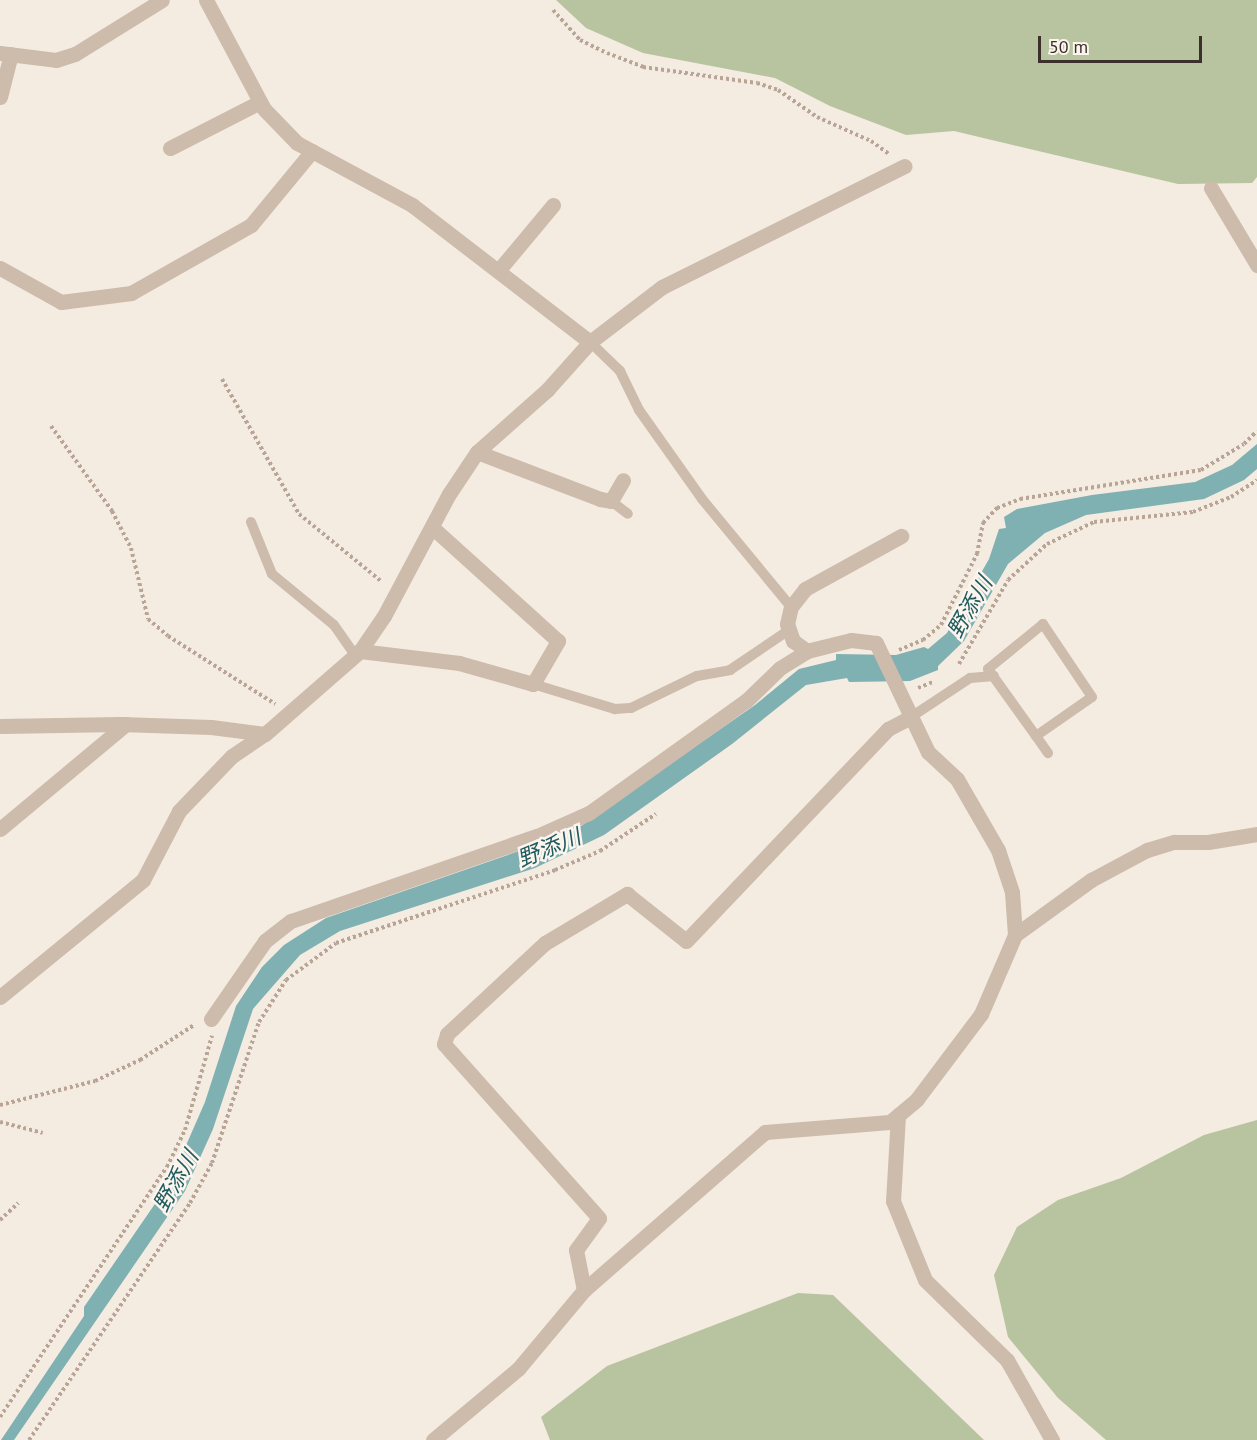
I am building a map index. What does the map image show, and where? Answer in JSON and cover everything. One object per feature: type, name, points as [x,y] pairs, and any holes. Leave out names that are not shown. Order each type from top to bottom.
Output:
[{"type":"street","points":[[0,97],[5,54],[56,60],[75,54],[162,0]]},
{"type":"street","points":[[206,0],[260,102],[297,143],[412,205],[590,342]]},
{"type":"street","points":[[170,148],[260,102]]},
{"type":"street","points":[[2,271],[61,302],[131,293],[251,225],[312,151]]},
{"type":"street","points":[[1,996],[143,880],[179,811],[232,756],[265,734],[358,653],[397,593],[434,529],[449,494],[477,452],[547,390],[590,342],[662,287],[905,166]]},
{"type":"street","points":[[1211,188],[1257,265]]},
{"type":"street","points":[[498,271],[553,205]]},
{"type":"street","points":[[477,452],[611,501],[623,480]]},
{"type":"street","points":[[358,653],[459,663],[533,684],[558,641],[434,529]]},
{"type":"street","points":[[807,651],[793,641],[789,630],[790,607],[805,589],[902,536]]},
{"type":"street","points":[[211,1019],[266,941],[291,921],[537,836],[589,813],[747,700],[780,668],[807,651],[851,640],[880,649],[928,752],[957,779],[998,849],[1012,892],[1015,935],[981,1014],[917,1100],[890,1122],[765,1132],[584,1290],[518,1369],[435,1440]]},
{"type":"street","points":[[584,1290],[576,1250],[599,1218],[444,1044],[447,1034],[545,943],[627,894],[686,941],[888,729],[911,717]]},
{"type":"street","points":[[0,726],[126,724],[265,734]]},
{"type":"street","points":[[0,829],[126,724]]},
{"type":"street","points":[[1015,935],[1091,880],[1147,850],[1174,842],[1209,842],[1257,834]]},
{"type":"street","points":[[898,1115],[893,1202],[925,1280],[1007,1360],[1052,1440]]},
{"type":"lane","points":[[590,342],[620,371],[639,410],[702,499],[790,607]]},
{"type":"lane","points":[[611,501],[628,514]]},
{"type":"lane","points":[[251,522],[272,574],[334,625],[358,653]]},
{"type":"lane","points":[[1036,736],[1092,697],[1043,624],[988,669],[1048,753]]},
{"type":"lane","points":[[533,684],[615,709],[631,708],[697,676],[730,670],[789,630]]},
{"type":"lane","points":[[911,717],[970,678],[993,676]]},
{"type":"path","points":[[553,10],[580,40],[643,67],[757,83],[777,90],[817,117],[871,141],[905,166]]},
{"type":"path","points":[[222,379],[299,514],[397,593]]},
{"type":"path","points":[[51,426],[112,511],[131,548],[148,619],[168,636],[288,714]]},
{"type":"path","points":[[880,649],[901,650],[923,640],[940,625],[977,554],[983,523],[997,508],[1020,499],[1201,470],[1244,444],[1257,431]]},
{"type":"path","points":[[954,668],[962,662],[1008,580],[1047,544],[1094,522],[1193,512],[1231,498],[1257,480]]},
{"type":"path","points":[[899,692],[937,680]]},
{"type":"path","points":[[29,1440],[190,1203],[212,1163],[259,1023],[286,980],[336,944],[555,870],[600,851],[656,814]]},
{"type":"path","points":[[0,1105],[95,1081],[140,1060],[193,1025],[211,1019],[213,1040],[185,1130],[167,1167],[0,1417]]},
{"type":"path","points":[[0,1122],[44,1132]]},
{"type":"path","points":[[0,1220],[18,1203]]},
{"type":"green space","points":[[556,0],[1257,0],[1257,177],[1252,183],[1178,184],[954,131],[906,135],[830,106],[775,78],[643,53],[586,28]]},
{"type":"green space","points":[[1257,1120],[1257,1440],[1106,1440],[1058,1398],[1008,1337],[994,1275],[1017,1227],[1058,1200],[1121,1178],[1204,1135]]},
{"type":"green space","points":[[798,1293],[833,1295],[984,1440],[550,1440],[541,1417],[607,1366]]},
{"type":"water","name":"野添川","points":[[1257,444],[1257,469],[1244,480],[1204,499],[1086,515],[1045,533],[1008,564],[964,641],[938,666],[938,670],[910,681],[849,682],[847,678],[806,685],[732,744],[604,835],[535,868],[340,931],[300,955],[253,1009],[213,1129],[185,1191],[14,1440],[1,1440],[84,1316],[84,1307],[170,1182],[205,1102],[236,1006],[262,967],[284,945],[326,918],[571,833],[755,705],[799,669],[836,660],[836,654],[896,655],[924,647],[928,649],[947,633],[989,559],[999,529],[1006,528],[1004,517],[1017,509],[1092,495],[1195,482],[1232,465]]}]
